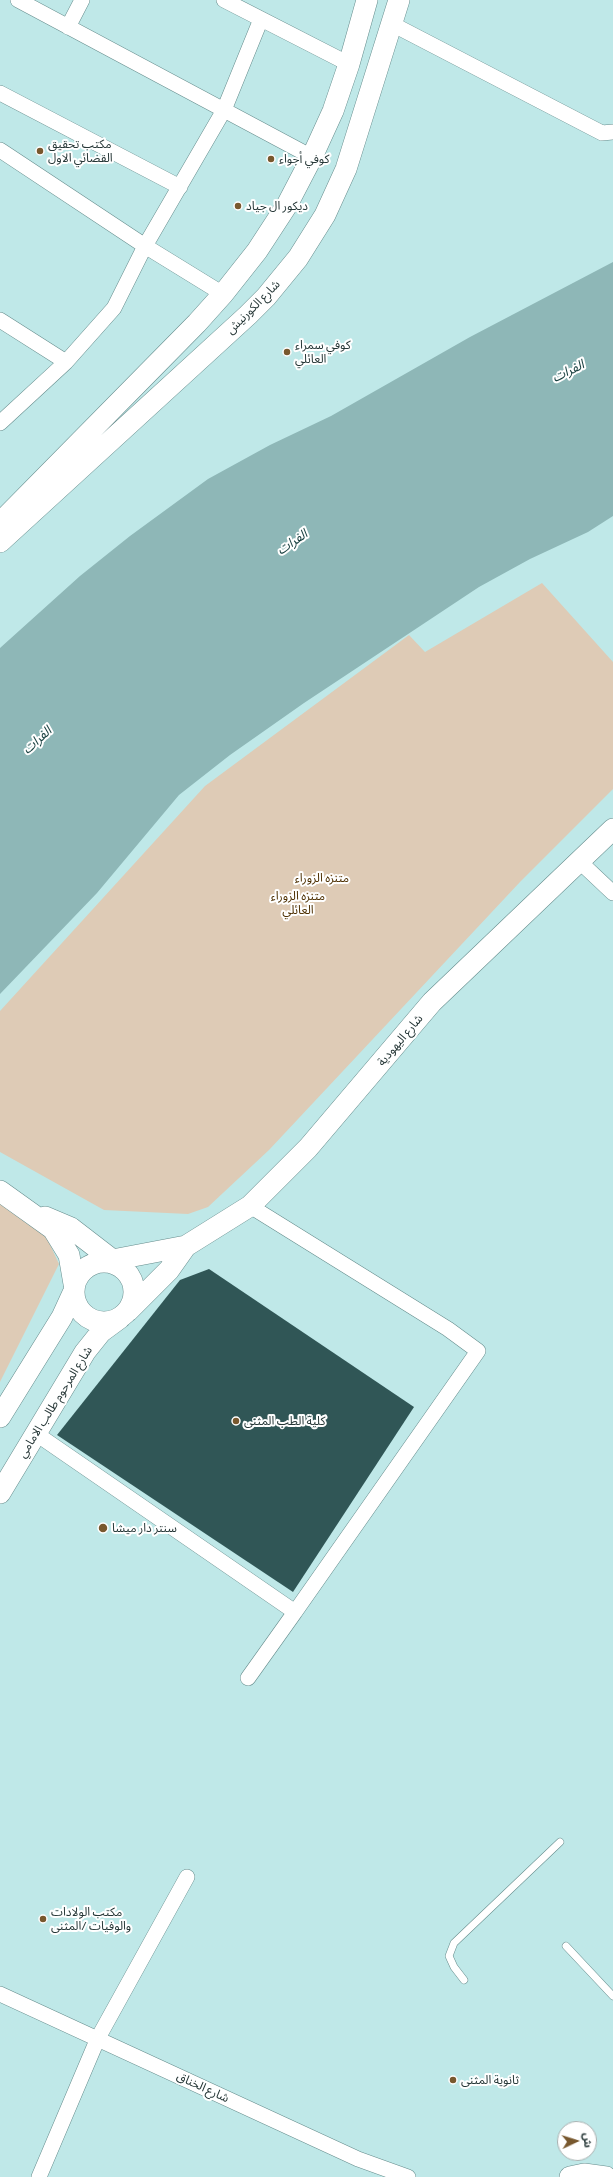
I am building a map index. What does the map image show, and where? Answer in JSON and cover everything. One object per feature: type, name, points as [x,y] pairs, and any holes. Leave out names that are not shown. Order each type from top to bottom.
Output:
[{"type":"street","points":[[18,0],[312,157]]},
{"type":"street","points":[[68,26],[82,0]]},
{"type":"street","points":[[224,0],[350,64]]},
{"type":"street","points":[[3,514],[106,415],[224,294],[270,232],[312,157],[332,111],[350,64],[367,0]]},
{"type":"street","name":"شارع الكورنيش","points":[[0,542],[248,315],[282,278],[325,215],[346,169],[399,0]]},
{"type":"street","points":[[0,422],[66,362],[114,308],[145,246],[224,110],[261,19]]},
{"type":"street","points":[[392,24],[602,133],[613,132]]},
{"type":"street","points":[[0,93],[180,187]]},
{"type":"street","points":[[0,150],[145,246],[224,294]]},
{"type":"street","points":[[0,320],[66,362]]},
{"type":"street","points":[[106,415],[122,430]]},
{"type":"street","name":"شارع اليهودية","points":[[186,1246],[250,1206],[308,1148],[432,1002],[613,830]]},
{"type":"street","points":[[579,861],[613,893]]},
{"type":"street","points":[[6,1195],[53,1229],[62,1241],[71,1262],[76,1304],[81,1313],[89,1319],[105,1322],[124,1315],[132,1302],[133,1283],[128,1274],[112,1263],[71,1228],[31,1212]]},
{"type":"street","points":[[248,1678],[478,1351],[448,1329],[250,1206]]},
{"type":"street","points":[[0,1417],[62,1317],[84,1269],[92,1264],[112,1263],[186,1246]]},
{"type":"street","name":"شارع المرحوم طالب الامامي","points":[[0,1493],[89,1346],[101,1332],[124,1315],[169,1270],[186,1246]]},
{"type":"street","points":[[35,1433],[295,1612]]},
{"type":"street","points":[[39,2177],[98,2038],[187,1876]]},
{"type":"street","name":"شارع الخناق","points":[[0,1994],[358,2159],[408,2177]]},
{"type":"street","points":[[570,2177],[584,2174],[606,2177]]},
{"type":"lane","points":[[464,1980],[454,1967],[449,1956],[454,1943],[560,1842]]},
{"type":"lane","points":[[566,1946],[613,1996]]},
{"type":"green space","name":"متنزه الزوراء العائلي","points":[[542,583],[613,662],[613,789],[520,882],[269,1150],[208,1207],[188,1214],[104,1210],[0,1152],[0,1011],[205,786],[409,635],[425,652]]},
{"type":"green space","points":[[0,1199],[40,1223],[59,1264],[0,1382]]},
{"type":"water","name":"الفرات","points":[[613,262],[613,516],[588,532],[530,559],[479,587],[304,703],[230,755],[179,795],[97,893],[0,994],[0,648],[80,576],[130,536],[208,479],[270,445],[331,416],[470,337]]},
{"type":"building","name":"كلية الطب المثنى","points":[[209,1269],[414,1407],[293,1592],[57,1435],[180,1280]]},
{"type":"place","name":"مكتب تحقيق القضائي الاول","points":[[40,151]]},
{"type":"place","name":"كوفي أجواء","points":[[271,159]]},
{"type":"place","name":"ديكور ال جياد","points":[[238,206]]},
{"type":"place","name":"كوفي سمراء العائلي","points":[[287,352]]},
{"type":"place","name":"كلية الطب المثنى","points":[[236,1421]]},
{"type":"place","name":"سنتر دار ميشا","points":[[103,1528]]},
{"type":"place","name":"مكتب الولادات والوفيات /المثنى","points":[[43,1919]]},
{"type":"place","name":"ثانوية المثنى","points":[[453,2080]]},
{"type":"park label","name":"متنزه الزوراء","points":[[322,878]]}]
